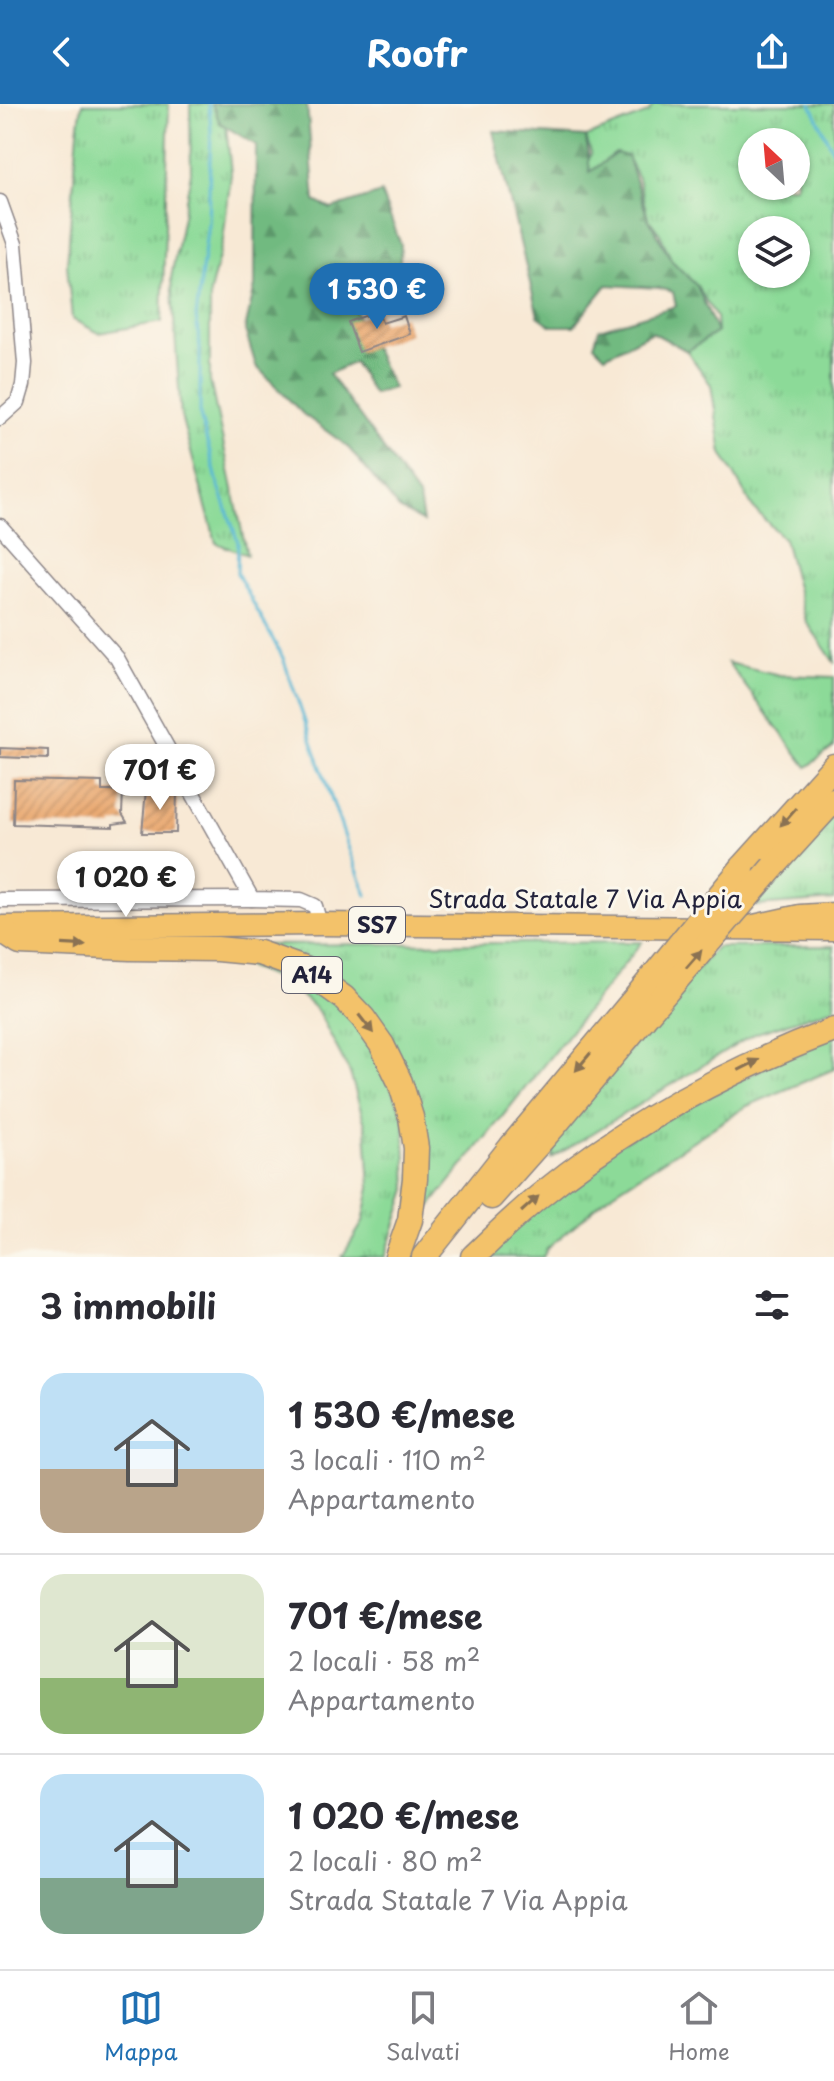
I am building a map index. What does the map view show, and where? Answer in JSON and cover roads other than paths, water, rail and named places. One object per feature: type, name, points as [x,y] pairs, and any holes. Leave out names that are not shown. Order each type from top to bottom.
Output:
[{"type":"highway","points":[[441,1257],[554,1126],[742,868],[834,766]]},
{"type":"highway","points":[[424,1257],[511,1147],[834,800]]},
{"type":"highway","points":[[754,927],[800,917],[834,915]]},
{"type":"highway","name":"Strada Statale 7 Via Appia","points":[[0,928],[320,924],[834,929]]},
{"type":"highway","name":"A14","points":[[0,928],[20,943],[259,953],[304,969],[344,998],[382,1045],[400,1082],[411,1117],[416,1148],[415,1179],[410,1220],[397,1257]]},
{"type":"highway","points":[[473,1257],[541,1195],[611,1144],[710,1084],[762,1058],[834,1030]]},
{"type":"street","points":[[0,202],[15,244],[25,363],[18,402],[0,418]]},
{"type":"street","points":[[0,526],[117,658],[252,899]]},
{"type":"street","points":[[0,900],[301,900],[315,906],[320,924]]},
{"type":"waterway","points":[[209,104],[208,223],[196,317],[200,348],[200,415],[218,484],[238,542],[237,573],[283,658],[367,895]]},
{"type":"waterway","points":[[811,104],[834,153]]}]
